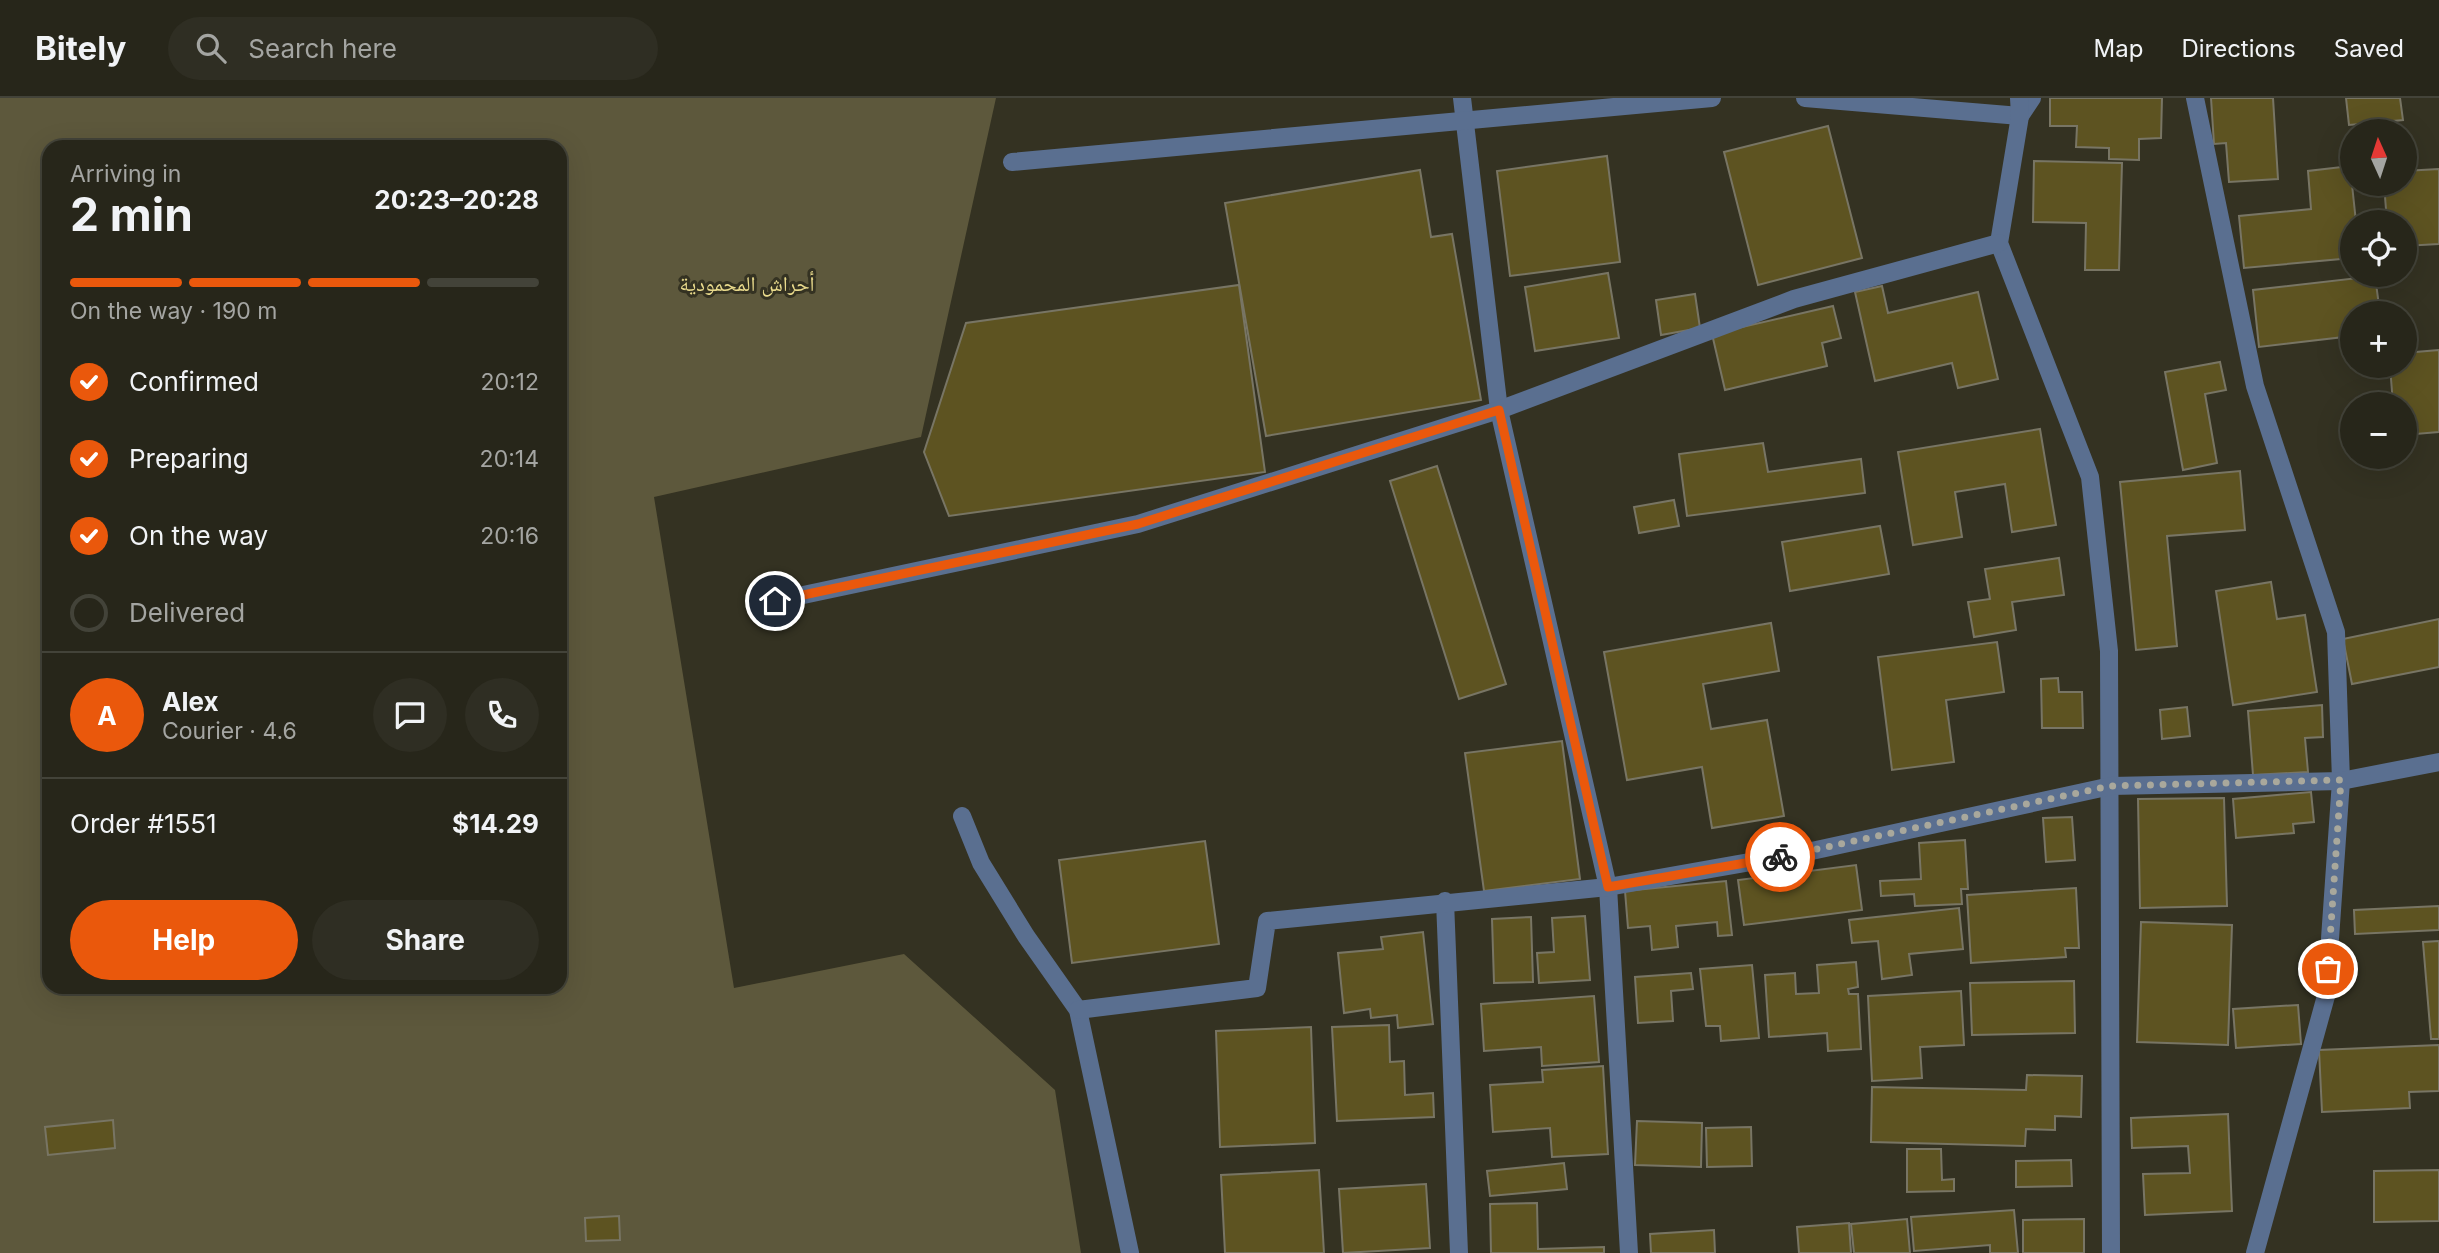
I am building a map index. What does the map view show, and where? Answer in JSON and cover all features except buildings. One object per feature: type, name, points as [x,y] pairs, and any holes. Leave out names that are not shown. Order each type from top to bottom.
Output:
[{"type":"street","points":[[1462,98],[1499,410],[1608,887],[1629,1253]]},
{"type":"street","points":[[1012,162],[1712,98]]},
{"type":"street","points":[[1805,98],[2020,107],[2032,98]]},
{"type":"street","points":[[2195,98],[2255,386],[2336,632],[2341,780],[2326,996],[2255,1253]]},
{"type":"street","points":[[2020,107],[1999,243],[2090,477],[2109,651],[2111,1253]]},
{"type":"street","points":[[775,601],[1138,524],[1499,410],[1794,299],[1999,243]]},
{"type":"street","points":[[1078,1010],[1257,988],[1267,920],[1608,887],[1807,852],[2110,786],[2341,780],[2439,762]]},
{"type":"street","points":[[962,816],[981,863],[1026,936],[1078,1010],[1130,1253]]},
{"type":"street","points":[[1445,901],[1459,1253]]},
{"type":"green space","name":"أحراش المحمودية","points":[[0,98],[996,98],[921,437],[654,497],[734,988],[904,954],[1055,1090],[1081,1253],[0,1253]]},
{"type":"way so far","points":[[1780,857],[2110,786],[2341,780],[2328,969]]},
{"type":"route","points":[[775,601],[1138,524],[1499,410],[1608,887],[1780,857]]}]
